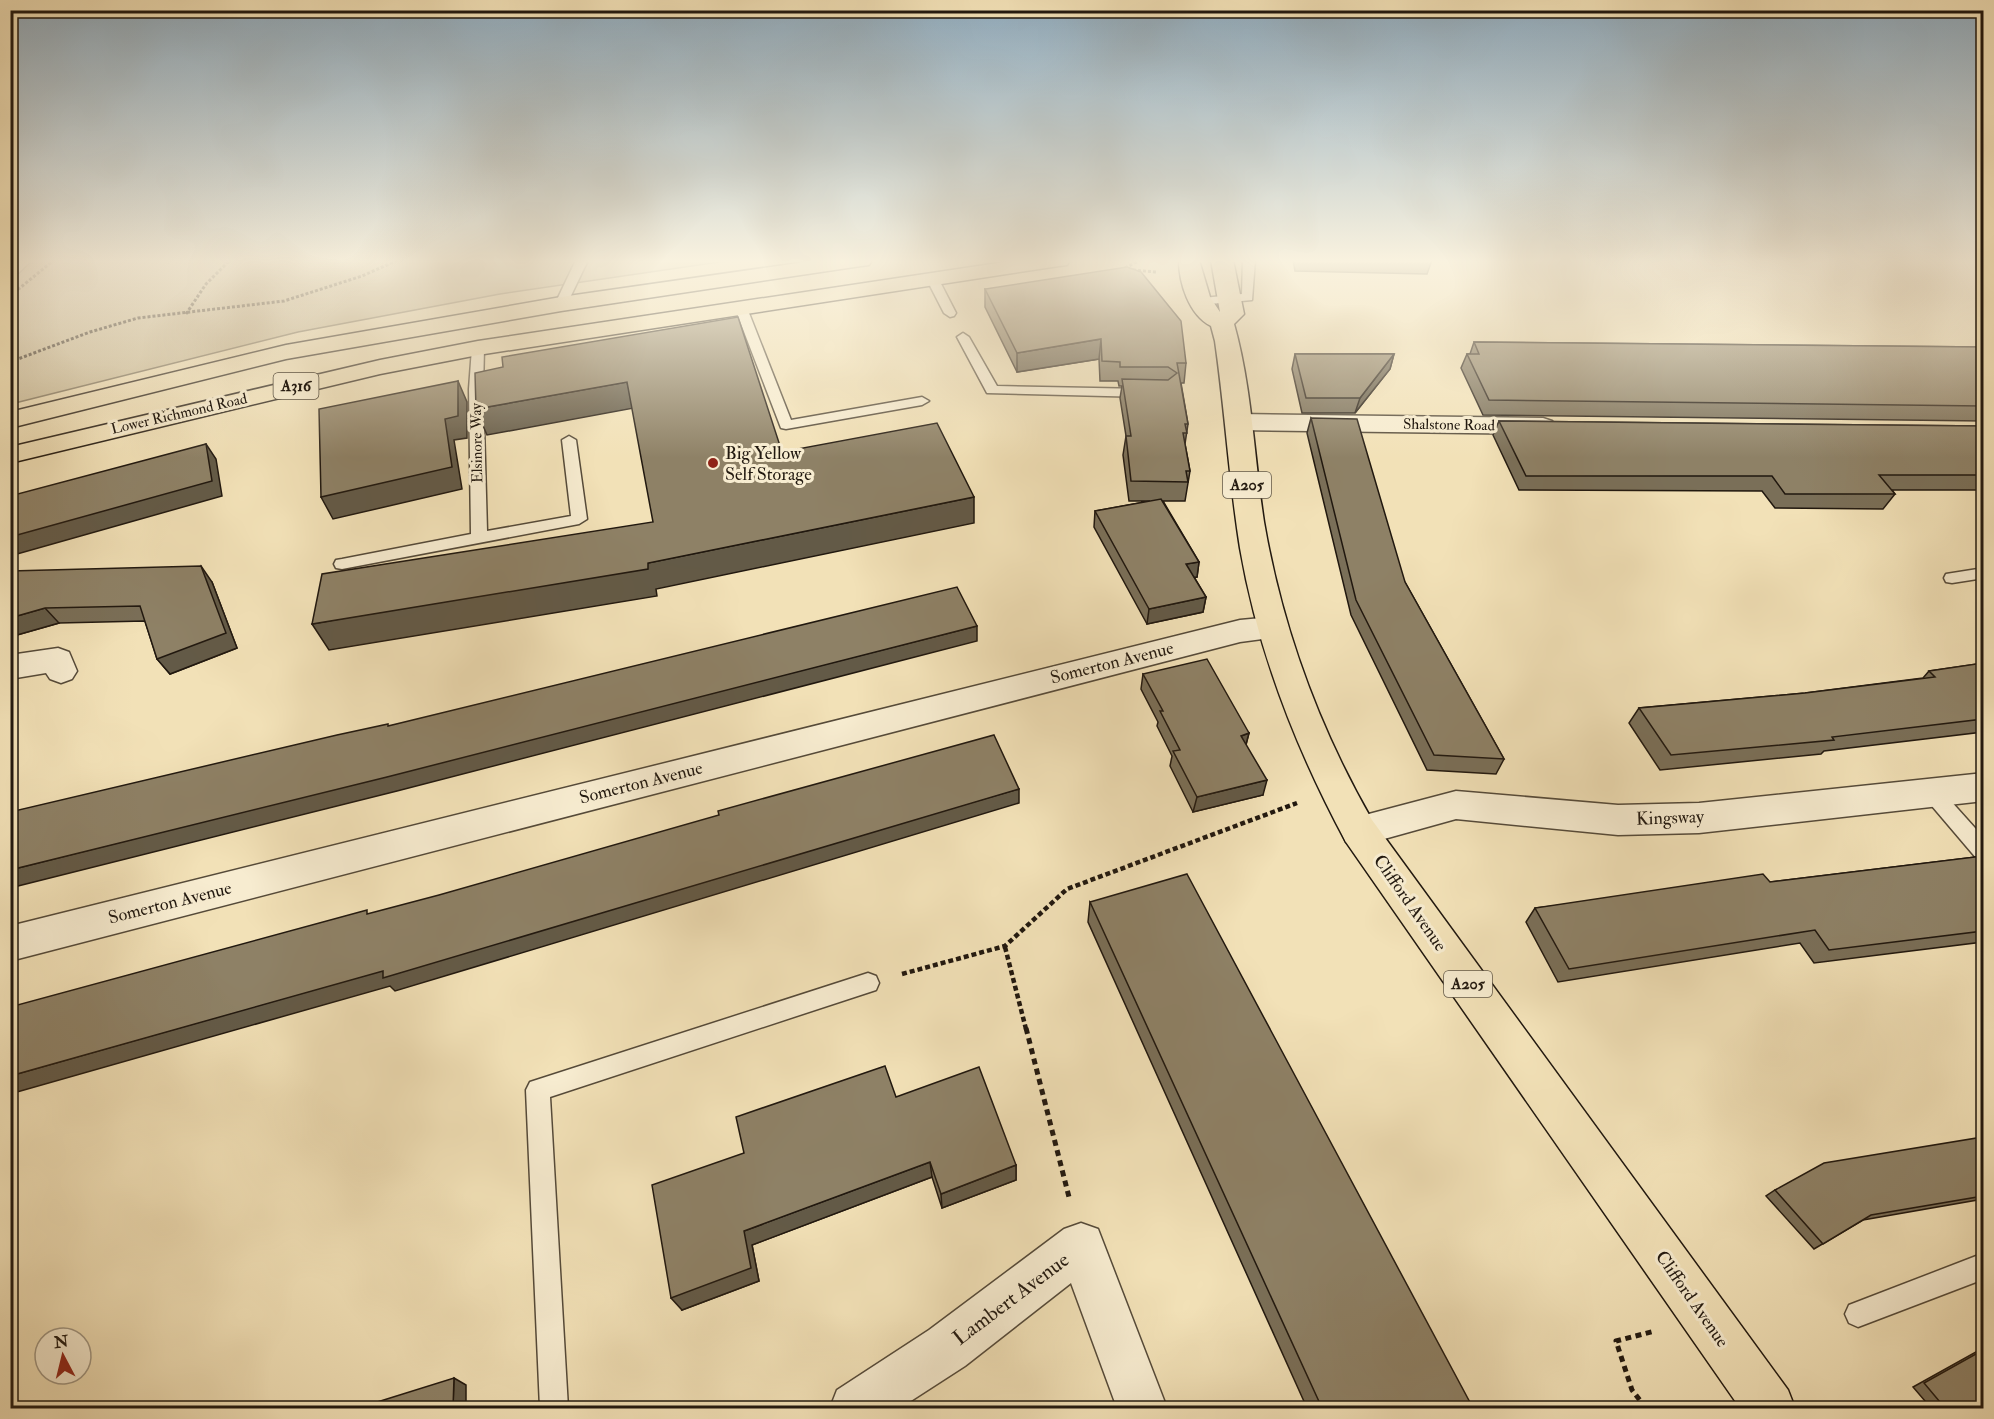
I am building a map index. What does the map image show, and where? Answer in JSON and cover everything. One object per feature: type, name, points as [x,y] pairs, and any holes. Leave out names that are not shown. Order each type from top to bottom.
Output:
[{"type":"highway","name":"Lower Richmond Road","points":[[10,420],[286,352],[434,326]]},
{"type":"highway","points":[[565,326],[566,335]]},
{"type":"highway","name":"Lower Richmond Road","points":[[10,454],[368,370],[478,348],[623,326]]},
{"type":"highway","name":"Clifford Avenue","points":[[1223,326],[1234,385],[1255,550],[1273,628],[1310,733],[1334,789],[1359,831],[1770,1408]]},
{"type":"street","name":"Shalstone Road","points":[[1239,422],[1566,426]]},
{"type":"street","name":"Somerton Avenue","points":[[10,944],[1229,634],[1273,628]]},
{"type":"street","points":[[10,667],[58,660],[61,671]]},
{"type":"street","name":"Kingsway","points":[[1359,831],[1456,805],[1618,819],[1676,818],[1933,794],[1983,787]]},
{"type":"street","name":"Lambert Avenue","points":[[855,1408],[947,1348],[1081,1246],[1142,1408]]},
{"type":"lane","points":[[748,326],[786,426],[922,401]]},
{"type":"lane","points":[[963,337],[992,390],[1165,393]]},
{"type":"lane","name":"Elsinore Way","points":[[478,348],[476,389],[479,537]]},
{"type":"lane","points":[[342,564],[579,519],[569,440]]},
{"type":"lane","points":[[1952,578],[1983,573]]},
{"type":"lane","points":[[1933,794],[1983,853]]},
{"type":"lane","points":[[554,1408],[538,1090],[868,982]]},
{"type":"lane","points":[[1858,1314],[1983,1266]]},
{"type":"path","points":[[10,362],[110,326]]},
{"type":"path","points":[[868,982],[1005,946],[1066,890],[1334,789]]},
{"type":"path","points":[[1005,946],[1081,1246]]},
{"type":"path","points":[[1646,1408],[1632,1390],[1616,1341],[1705,1318]]},
{"type":"shaded area","points":[[11,326],[329,326],[298,332],[11,404]]},
{"type":"building","points":[[684,326],[741,326],[782,452],[937,423],[974,497],[648,563],[648,569],[312,624],[322,574],[653,522],[627,382],[476,409],[475,373],[503,367],[502,357]]},
{"type":"building","points":[[1004,326],[1182,326],[1186,363],[1177,363],[1188,424],[1185,424],[1187,433],[1183,433],[1190,471],[1186,471],[1188,482],[1131,481],[1126,436],[1131,436],[1122,379],[1168,380],[1177,373],[1168,367],[1120,367],[1120,362],[1102,361],[1101,339],[1017,353]]},
{"type":"building","points":[[1474,342],[1983,347],[1983,406],[1489,400],[1467,354],[1479,354]]},
{"type":"building","points":[[1295,354],[1394,354],[1360,398],[1306,398]]},
{"type":"building","points":[[458,381],[458,416],[445,419],[452,467],[321,497],[319,409]]},
{"type":"building","points":[[1311,418],[1357,419],[1405,582],[1504,759],[1434,755],[1356,600]]},
{"type":"building","points":[[1499,421],[1983,426],[1983,475],[1879,475],[1895,494],[1785,494],[1772,476],[1526,476]]},
{"type":"building","points":[[206,444],[212,481],[10,537],[10,496]]},
{"type":"building","points":[[1161,499],[1199,562],[1186,564],[1206,597],[1149,609],[1095,511]]},
{"type":"building","points":[[201,566],[226,633],[157,659],[140,606],[45,608],[10,618],[10,571]]},
{"type":"building","points":[[957,587],[977,626],[387,777],[10,870],[10,812],[337,735],[388,724],[388,726]]},
{"type":"building","points":[[1207,659],[1249,733],[1241,736],[1267,780],[1197,797],[1173,751],[1180,750],[1143,674]]},
{"type":"building","points":[[1983,663],[1983,719],[1832,737],[1834,740],[1671,755],[1639,708],[1805,693],[1935,677],[1929,671]]},
{"type":"building","points":[[994,735],[1019,789],[383,978],[383,971],[10,1076],[10,1007],[367,910],[367,914],[439,895],[719,815],[718,811]]},
{"type":"building","points":[[1983,856],[1983,931],[1829,950],[1815,930],[1569,969],[1535,908],[1763,874],[1770,882]]},
{"type":"building","points":[[1187,874],[1473,1408],[1322,1408],[1090,902]]},
{"type":"building","points":[[885,1066],[896,1097],[979,1067],[1016,1165],[941,1194],[930,1162],[744,1231],[751,1268],[671,1298],[652,1185],[744,1153],[736,1117]]},
{"type":"building","points":[[1983,1137],[1983,1196],[1871,1215],[1823,1244],[1775,1190],[1824,1163]]},
{"type":"building","points":[[1983,1350],[1983,1408],[1945,1408],[1924,1383]]},
{"type":"building","points":[[454,1378],[453,1408],[358,1408]]},
{"type":"place","name":"Big Yellow Self Storage","points":[[713,463]]}]
